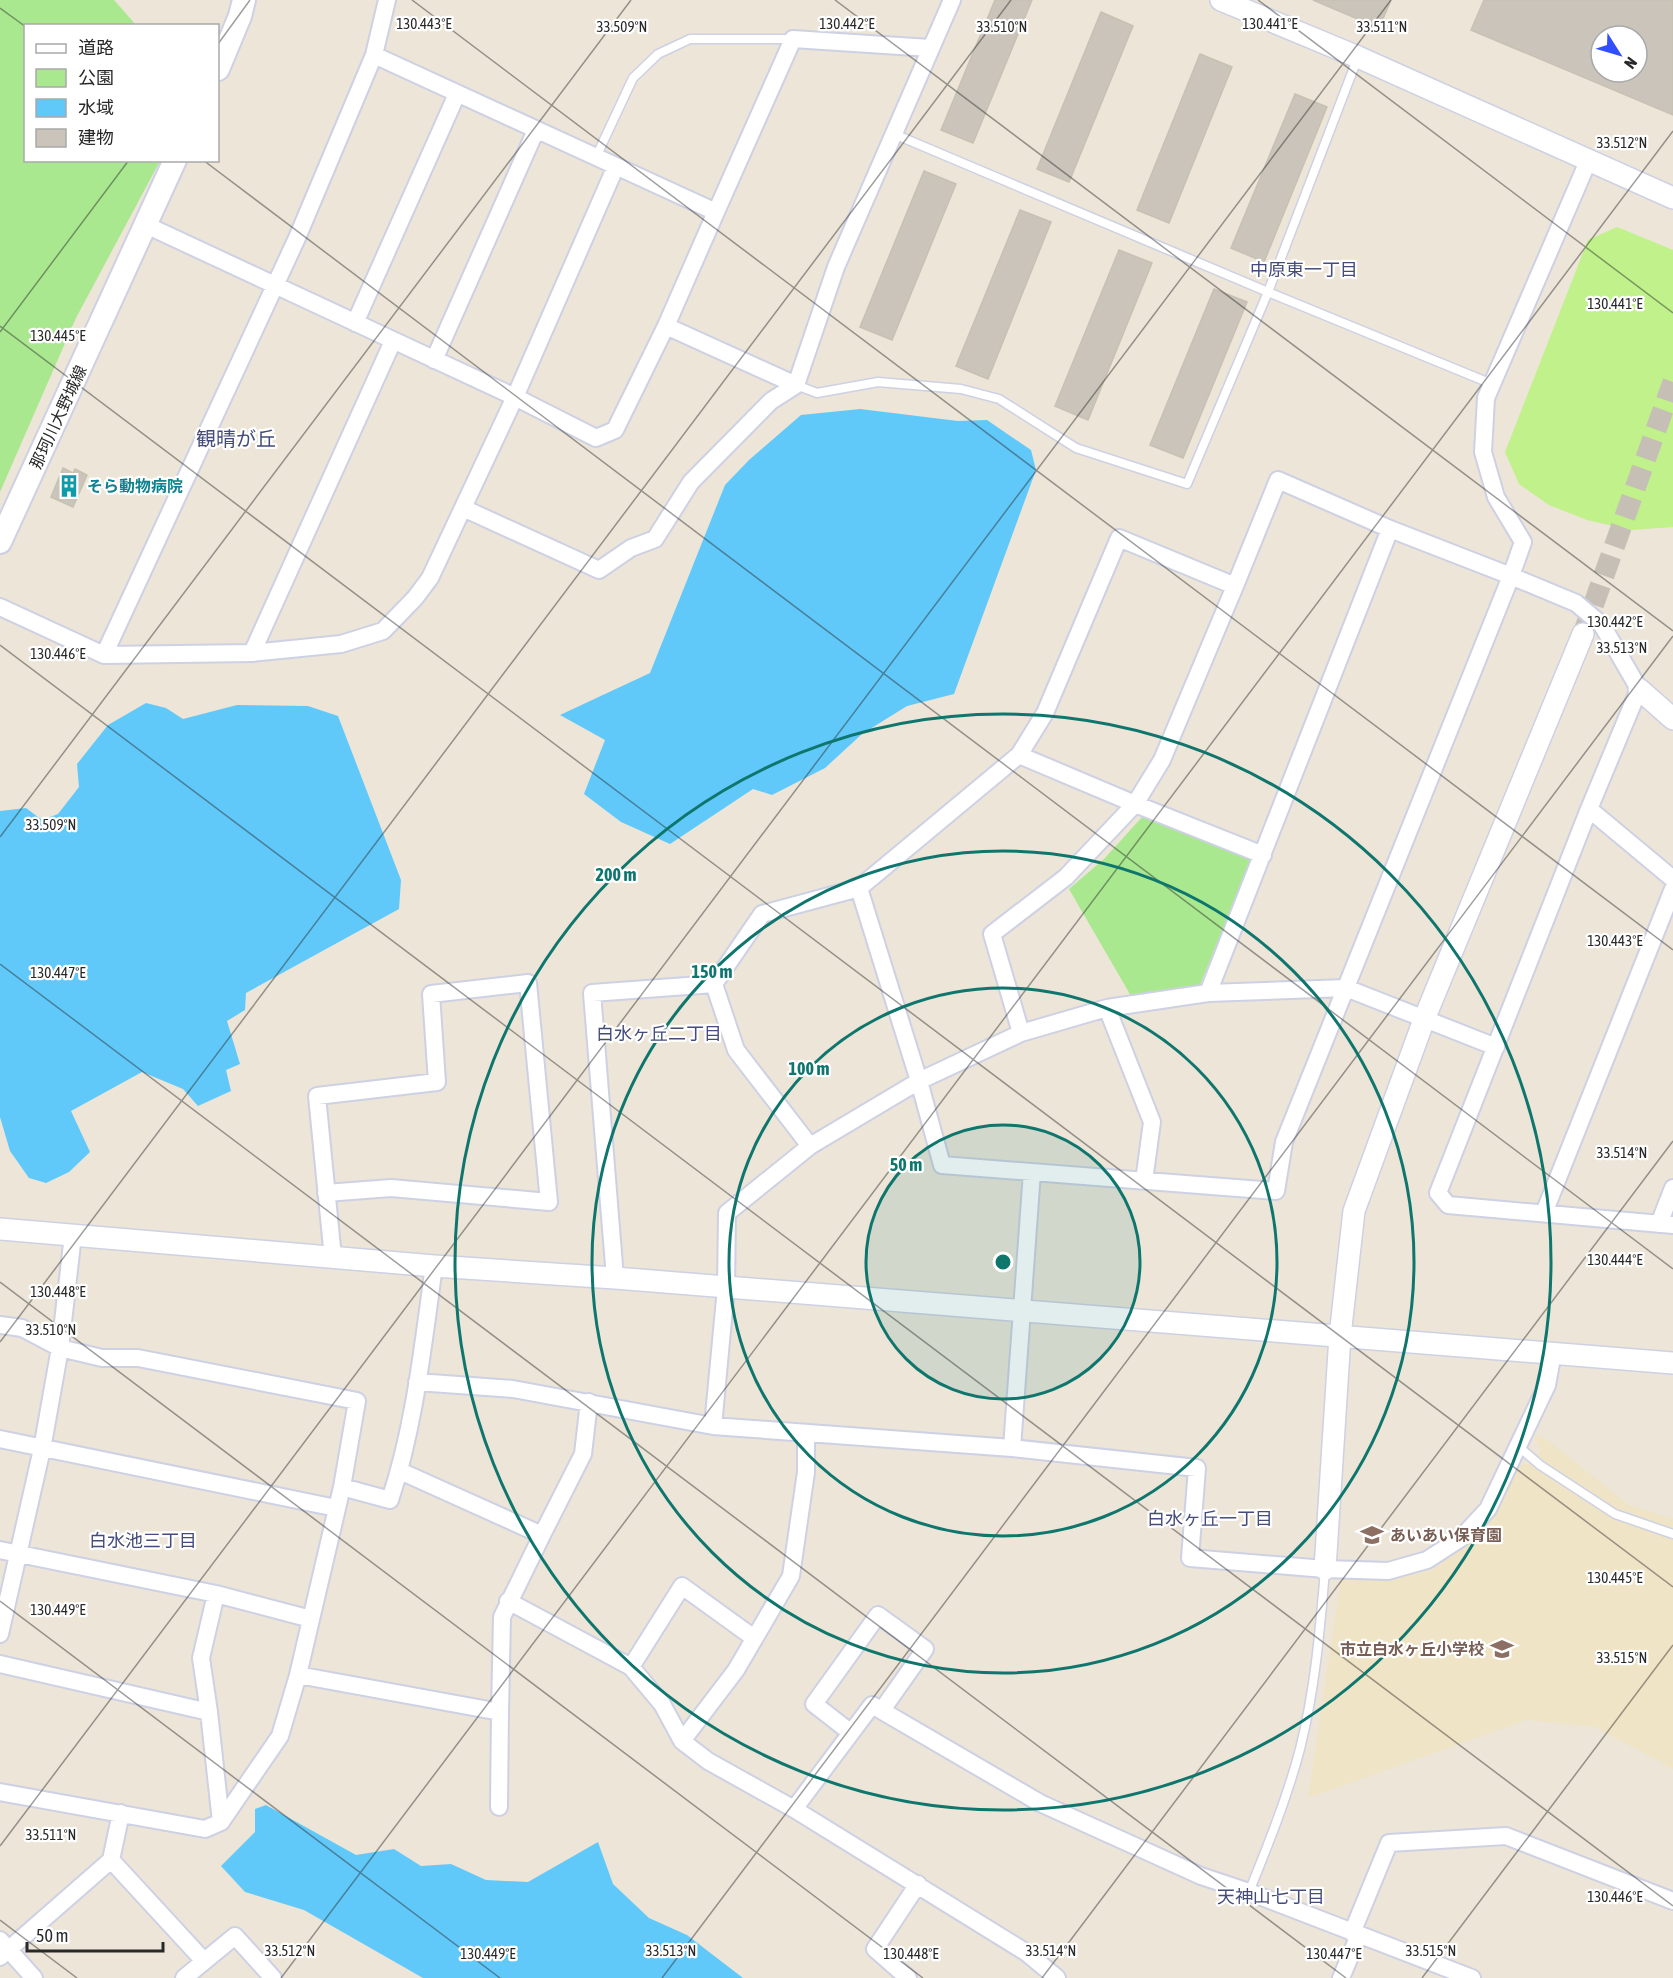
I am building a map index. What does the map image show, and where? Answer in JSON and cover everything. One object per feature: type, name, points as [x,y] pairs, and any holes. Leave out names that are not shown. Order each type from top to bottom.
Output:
[{"type":"main road","points":[[219,67],[240,16],[244,0]]},
{"type":"main road","name":"那珂川大野城線","points":[[0,542],[174,162]]},
{"type":"street","points":[[105,655],[297,238],[374,55],[387,0]]},
{"type":"street","points":[[462,508],[599,570],[631,548],[655,539],[691,482],[771,401],[796,385],[836,267],[952,0]]},
{"type":"street","points":[[1221,0],[1358,57],[1673,198]]},
{"type":"street","points":[[146,225],[596,438],[615,430],[666,326],[793,39],[930,48]]},
{"type":"street","points":[[374,55],[716,212]]},
{"type":"street","points":[[355,323],[458,93]]},
{"type":"street","points":[[434,360],[536,129]]},
{"type":"street","points":[[859,888],[919,1081],[942,1165],[1276,1191],[1284,1142],[1523,542],[1496,497],[1483,452],[1486,398],[1589,159]]},
{"type":"street","points":[[0,607],[105,655],[252,653],[341,644],[383,631],[430,578],[515,398],[616,166]]},
{"type":"street","points":[[666,326],[796,385]]},
{"type":"street","points":[[252,653],[393,341]]},
{"type":"street","points":[[1021,1033],[992,934],[1066,876],[1135,804],[1162,760],[1278,480],[1390,529],[1576,603],[1602,625],[1638,689],[1673,719]]},
{"type":"street","points":[[1208,993],[1390,529]]},
{"type":"street","points":[[714,984],[762,914],[859,888],[1019,755],[1045,713],[1119,538],[1235,586]]},
{"type":"street","points":[[1326,1569],[1340,1336],[1354,1212],[1425,1017],[1583,634]]},
{"type":"street","points":[[1638,689],[1438,1193],[1448,1205],[1666,1224],[1673,1188]]},
{"type":"street","points":[[1019,755],[1263,855]]},
{"type":"street","points":[[1589,809],[1673,879]]},
{"type":"street","points":[[1544,1213],[1673,889]]},
{"type":"street","points":[[326,1193],[391,1188],[549,1202],[528,983],[431,994],[437,1082],[317,1096],[326,1193],[333,1258]]},
{"type":"street","points":[[714,984],[736,1050],[810,1146]]},
{"type":"street","points":[[615,1278],[592,993],[714,984]]},
{"type":"street","points":[[713,1426],[726,1288],[727,1213],[810,1146],[919,1081],[1021,1033],[1107,1008],[1208,993],[1346,988],[1425,1017],[1496,1047]]},
{"type":"street","points":[[1107,1008],[1152,1122],[1144,1181]]},
{"type":"street","points":[[1012,1448],[1032,1172]]},
{"type":"street","points":[[0,1229],[333,1258],[615,1278],[1673,1363]]},
{"type":"street","points":[[0,1634],[42,1449],[60,1348],[73,1235]]},
{"type":"street","points":[[342,1487],[390,1500],[400,1472],[417,1382],[434,1266]]},
{"type":"street","points":[[0,1325],[22,1328],[60,1348],[102,1358],[138,1358],[357,1401],[342,1487],[311,1619],[280,1736],[221,1822],[205,1829],[0,1792]]},
{"type":"street","points":[[417,1382],[513,1389],[713,1426],[1012,1448],[1197,1468],[1190,1558],[1326,1569],[1388,1571],[1427,1560],[1461,1538],[1488,1509],[1547,1384],[1552,1353]]},
{"type":"street","points":[[499,1807],[502,1617],[583,1454],[589,1402]]},
{"type":"street","points":[[682,1741],[736,1670],[791,1576],[806,1472],[806,1434]]},
{"type":"street","points":[[0,1440],[336,1508]]},
{"type":"street","points":[[400,1472],[542,1535]]},
{"type":"street","points":[[0,1551],[216,1594],[311,1619]]},
{"type":"street","points":[[631,1667],[682,1586],[754,1638]]},
{"type":"street","points":[[216,1594],[201,1658],[221,1822]]},
{"type":"street","points":[[508,1601],[631,1667],[662,1704],[682,1741],[708,1761],[794,1809],[918,1884],[1027,1953],[1057,1978]]},
{"type":"street","points":[[850,1732],[814,1704],[878,1615],[925,1649],[882,1710]]},
{"type":"street","points":[[0,1664],[209,1712]]},
{"type":"street","points":[[297,1675],[500,1712]]},
{"type":"street","points":[[794,1809],[872,1705],[1040,1803],[1201,1876],[1249,1892],[1472,1978]]},
{"type":"street","points":[[34,1978],[3,1949],[111,1860],[121,1813]]},
{"type":"street","points":[[1341,1978],[1389,1843],[1506,1836],[1673,1901]]},
{"type":"street","points":[[111,1860],[204,1961]]},
{"type":"street","points":[[908,1978],[875,1949],[918,1884]]},
{"type":"street","points":[[184,1978],[235,1936],[273,1978]]},
{"type":"lane","points":[[596,157],[633,78],[658,54],[690,39],[793,39]]},
{"type":"lane","points":[[796,385],[817,393],[878,382],[961,389],[999,399],[1076,448],[1187,484],[1268,292],[1358,57]]},
{"type":"lane","points":[[894,134],[1492,384]]},
{"type":"lane","points":[[1518,1446],[1540,1465],[1616,1514],[1673,1534]]},
{"type":"lane","points":[[1249,1892],[1277,1824],[1300,1748],[1317,1663],[1326,1569]]},
{"type":"shaded area","name":"市立白水ヶ丘小学校","points":[[1534,1435],[1549,1441],[1629,1505],[1673,1519],[1673,1769],[1595,1727],[1527,1720],[1308,1798],[1341,1578],[1393,1578],[1431,1570],[1469,1542],[1491,1518],[1518,1465],[1528,1464],[1541,1452]]},
{"type":"green space","points":[[0,0],[114,0],[135,24],[24,24],[24,162],[159,162],[76,318],[0,492]]},
{"type":"green space","points":[[1617,227],[1673,250],[1673,527],[1631,530],[1587,520],[1549,505],[1519,484],[1505,452],[1588,240]]},
{"type":"green space","points":[[1143,816],[1251,860],[1200,985],[1131,996],[1069,889],[1104,859]]},
{"type":"water","points":[[860,409],[958,421],[987,420],[1031,450],[1036,470],[954,694],[907,706],[862,734],[825,768],[772,795],[753,789],[670,844],[621,822],[584,794],[605,740],[560,715],[650,673],[725,485],[749,460],[801,415]]},
{"type":"water","points":[[146,703],[166,708],[183,719],[237,705],[308,706],[338,716],[401,880],[399,909],[246,993],[245,1010],[227,1021],[240,1064],[226,1070],[231,1091],[198,1106],[183,1089],[142,1072],[71,1111],[90,1152],[69,1172],[46,1183],[29,1178],[10,1151],[0,1117],[0,811],[26,808],[42,820],[58,814],[79,787],[77,764],[108,725]]},
{"type":"water","points":[[266,1805],[356,1855],[394,1849],[421,1866],[451,1864],[486,1880],[528,1882],[598,1842],[613,1884],[649,1918],[687,1935],[743,1978],[423,1978],[304,1910],[245,1892],[221,1866],[255,1832],[255,1809]]},
{"type":"building","points":[[995,0],[1032,0],[973,143],[941,130]]},
{"type":"building","points":[[1313,0],[1391,0],[1379,28]]},
{"type":"building","points":[[1484,0],[1673,0],[1673,115],[1599,84],[1649,84],[1649,24],[1589,24],[1589,80],[1471,30]]},
{"type":"building","points":[[1101,12],[1133,26],[1069,182],[1037,169]]},
{"type":"building","points":[[1200,54],[1232,67],[1169,223],[1137,210]]},
{"type":"building","points":[[1295,94],[1327,107],[1264,262],[1231,248]]},
{"type":"building","points":[[924,171],[956,184],[892,340],[860,327]]},
{"type":"building","points":[[1020,210],[1051,222],[988,379],[956,366]]},
{"type":"building","points":[[1119,250],[1152,263],[1088,420],[1055,406]]},
{"type":"building","points":[[1214,289],[1247,302],[1183,458],[1150,445]]},
{"type":"building","name":"そら動物病院","points":[[63,468],[73,473],[75,469],[87,475],[73,507],[51,497]]},
{"type":"tunnel","points":[[1583,634],[1673,382]]},
{"type":"place","name":"そら動物病院","points":[[69,486]]},
{"type":"place","name":"あいあい保育園","points":[[1372,1535]]},
{"type":"place","name":"市立白水ヶ丘小学校","points":[[1502,1649]]},
{"type":"district","name":"中原東一丁目","points":[[1304,269]]},
{"type":"district","name":"観晴が丘","points":[[236,438]]},
{"type":"district","name":"白水ヶ丘二丁目","points":[[659,1033]]},
{"type":"district","name":"白水ヶ丘一丁目","points":[[1210,1518]]},
{"type":"district","name":"白水池三丁目","points":[[143,1540]]},
{"type":"district","name":"天神山七丁目","points":[[1271,1896]]}]
